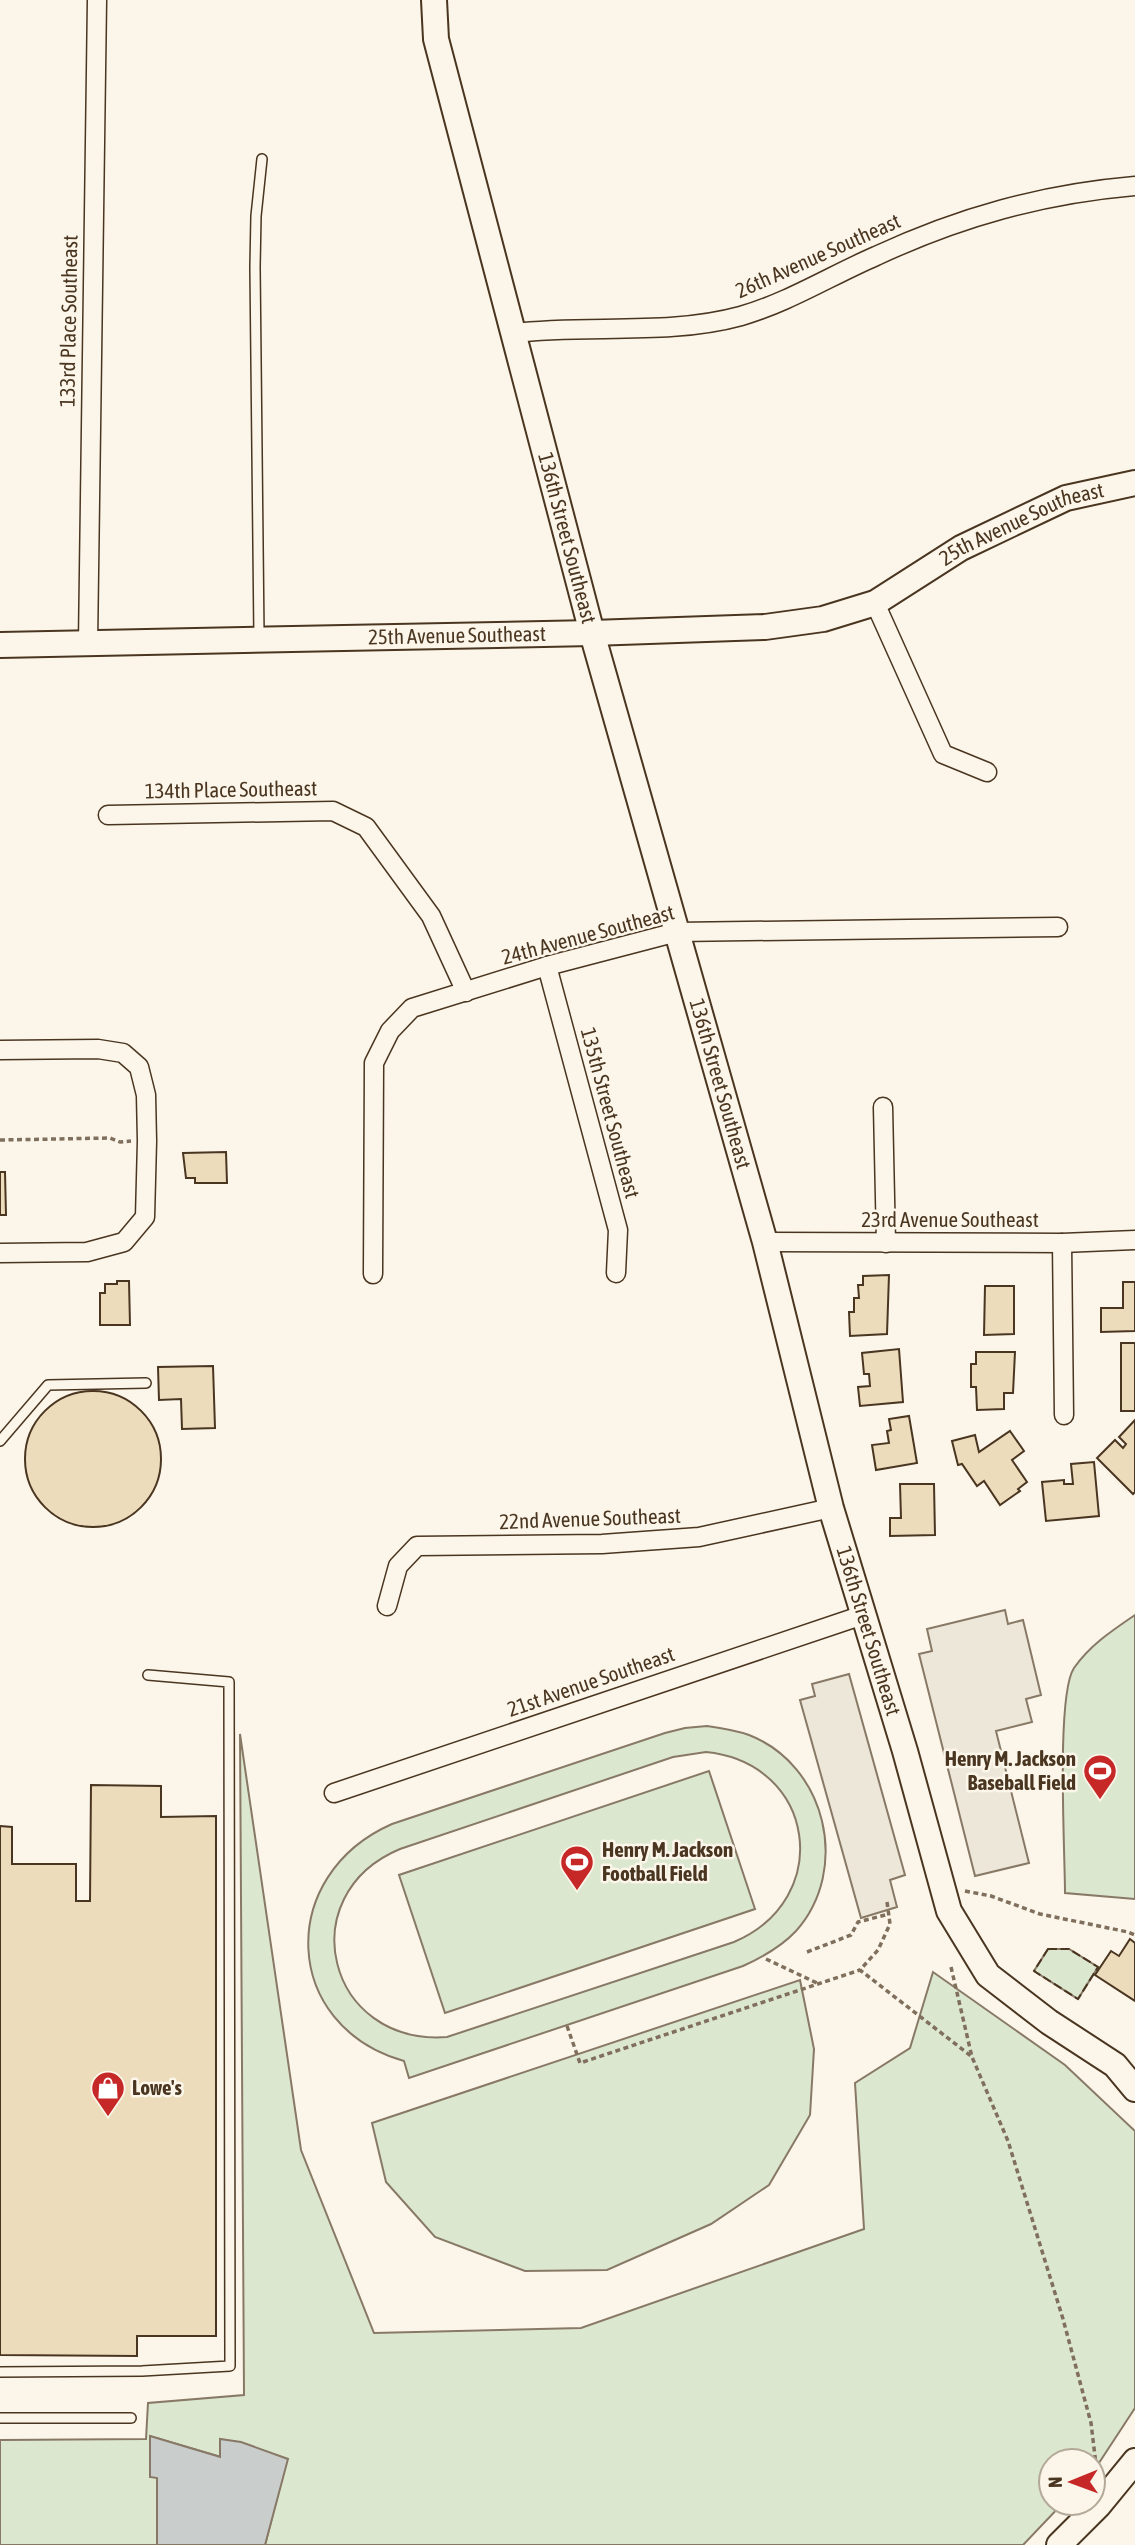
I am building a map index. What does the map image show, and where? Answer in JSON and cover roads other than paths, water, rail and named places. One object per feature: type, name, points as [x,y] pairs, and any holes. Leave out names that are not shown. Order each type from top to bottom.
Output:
[{"type":"street","name":"133rd Place Southeast","points":[[88,643],[97,0]]},
{"type":"street","name":"136th Street Southeast","points":[[435,0],[436,39],[592,634],[765,1242],[831,1508],[905,1751],[949,1911],[988,1975],[1049,2022],[1115,2065],[1135,2089]]},
{"type":"street","name":"26th Avenue Southeast","points":[[514,333],[673,326],[739,317],[781,302],[874,257],[977,215],[1068,194],[1135,186]]},
{"type":"street","name":"25th Avenue Southeast","points":[[0,645],[259,638],[592,634],[765,627],[823,619],[875,603],[961,548],[1066,498],[1135,483]]},
{"type":"street","points":[[875,603],[943,754],[987,772]]},
{"type":"street","name":"134th Place Southeast","points":[[108,815],[333,811],[366,827],[431,916],[466,992]]},
{"type":"street","name":"24th Avenue Southeast","points":[[373,1274],[374,1063],[390,1031],[412,1008],[547,966],[677,932],[1058,927]]},
{"type":"street","name":"135th Street Southeast","points":[[547,966],[618,1230],[616,1273]]},
{"type":"street","points":[[0,1050],[98,1049],[122,1053],[139,1067],[146,1095],[147,1141],[145,1217],[124,1242],[87,1252],[0,1253]]},
{"type":"street","points":[[883,1107],[886,1242]]},
{"type":"street","name":"23rd Avenue Southeast","points":[[765,1242],[1062,1243],[1135,1240]]},
{"type":"street","points":[[1062,1243],[1063,1415]]},
{"type":"street","name":"22nd Avenue Southeast","points":[[387,1605],[398,1566],[417,1546],[602,1544],[699,1537],[831,1508]]},
{"type":"street","name":"21st Avenue Southeast","points":[[334,1793],[863,1615]]},
{"type":"street","points":[[1059,2545],[1100,2505],[1135,2461]]},
{"type":"lane","points":[[259,638],[256,229],[262,159]]},
{"type":"lane","points":[[0,1441],[48,1385],[146,1382]]},
{"type":"lane","points":[[0,2372],[142,2371],[230,2366],[229,1682],[148,1675]]},
{"type":"lane","points":[[0,2418],[131,2418]]},
{"type":"place","name":"Henry M. Jackson Baseball Field","points":[[1100,1801]]},
{"type":"place","name":"Henry M. Jackson Football Field","points":[[577,1892]]},
{"type":"place","name":"Lowe's","points":[[108,2118]]}]
